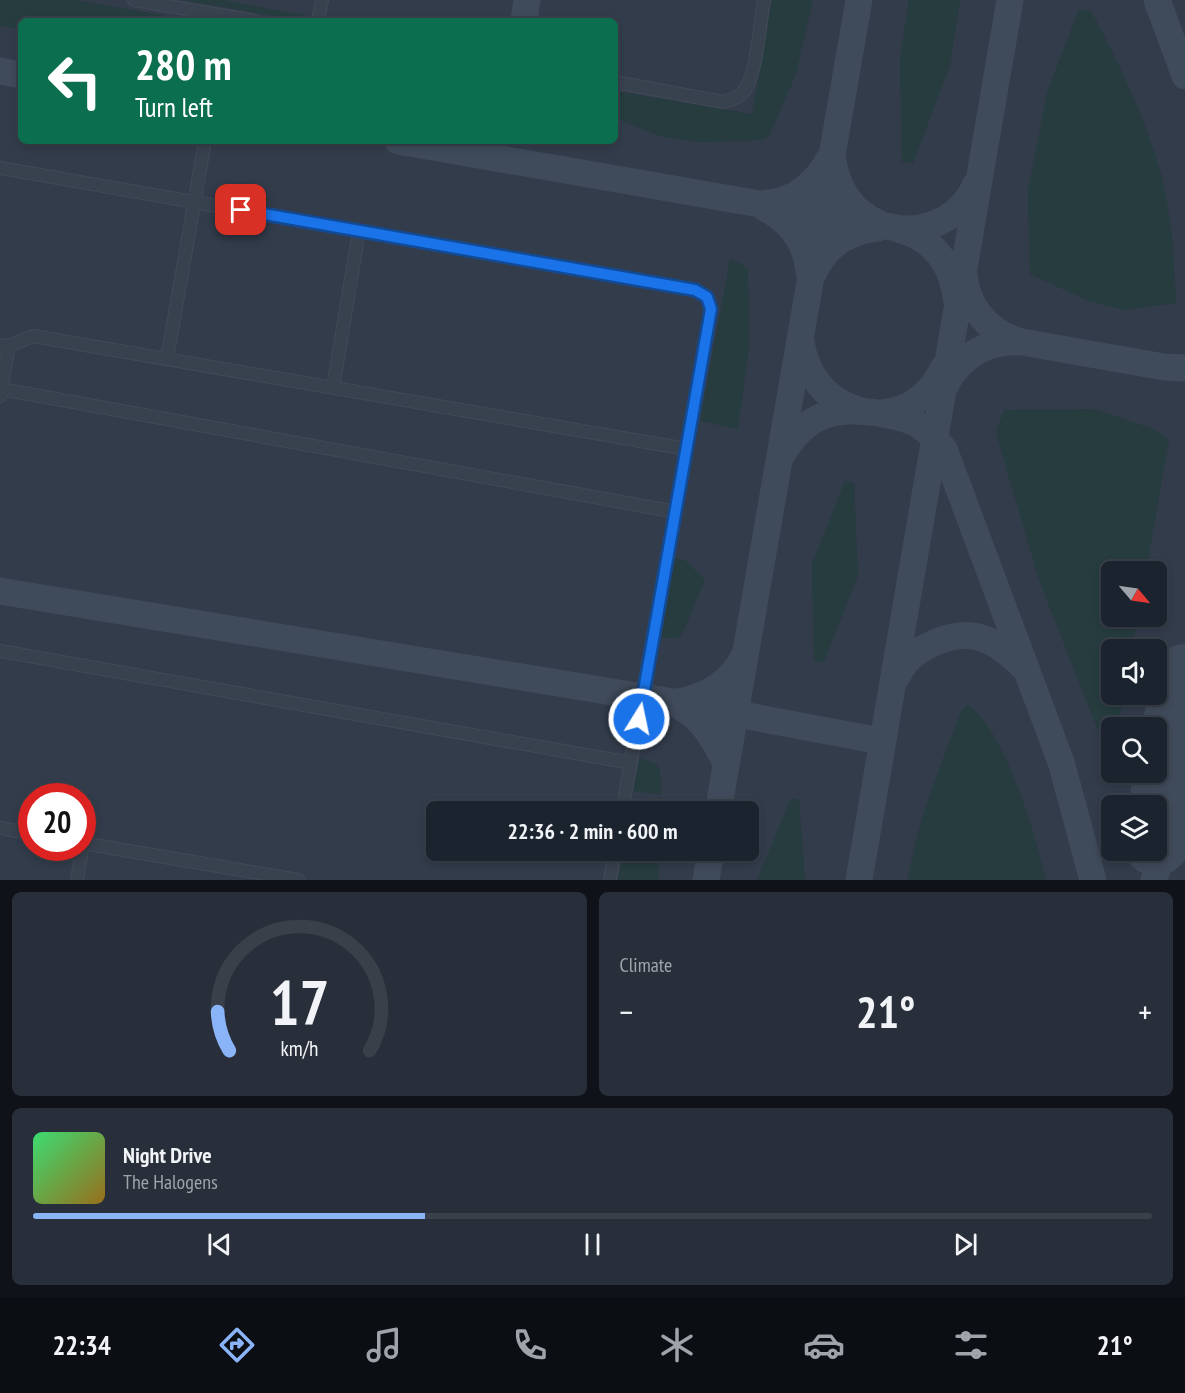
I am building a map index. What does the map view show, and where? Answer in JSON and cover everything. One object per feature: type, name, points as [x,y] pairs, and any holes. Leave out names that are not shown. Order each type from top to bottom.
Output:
[{"type":"lane","points":[[134,0],[222,18]]},
{"type":"lane","points":[[319,18],[322,0]]},
{"type":"lane","points":[[618,83],[723,102],[739,97],[746,88],[751,75],[764,0]]},
{"type":"lane","points":[[167,359],[204,144]]},
{"type":"lane","points":[[0,168],[695,290],[707,297],[711,309],[624,801]]},
{"type":"lane","points":[[333,388],[359,231]]},
{"type":"lane","points":[[676,512],[1,393],[4,345],[33,336],[687,449]]},
{"type":"lane","points":[[0,651],[631,763]]},
{"type":"lane","points":[[0,828],[18,831]]},
{"type":"lane","points":[[96,845],[299,880]]},
{"type":"lane","points":[[77,880],[80,861]]},
{"type":"lane","points":[[610,880],[613,861]]},
{"type":"shaded area","points":[[0,0],[1185,0],[1185,880],[0,880]]},
{"type":"green space","points":[[0,0],[75,0],[178,18],[18,18],[18,29],[0,26]]},
{"type":"green space","points":[[183,0],[223,0],[304,15],[286,18]]},
{"type":"green space","points":[[772,0],[813,0],[796,74],[769,136],[762,140],[700,142],[663,137],[618,119],[618,92],[752,114]]},
{"type":"green space","points":[[909,0],[960,0],[950,66],[913,163],[902,162],[900,57]]},
{"type":"green space","points":[[1079,10],[1091,11],[1130,89],[1154,150],[1170,220],[1176,303],[1124,310],[1089,301],[1030,274],[1028,191],[1047,92]]},
{"type":"green space","points":[[730,260],[740,263],[748,270],[749,346],[738,429],[700,421]]},
{"type":"green space","points":[[1094,409],[1153,429],[1169,440],[1148,561],[1101,561],[1101,627],[1136,627],[1134,639],[1101,639],[1101,705],[1122,705],[1120,717],[1101,717],[1101,738],[1039,580],[996,433],[1004,410]]},
{"type":"green space","points":[[845,481],[854,483],[858,575],[824,662],[814,661],[812,564]]},
{"type":"green space","points":[[675,558],[685,560],[705,580],[682,634],[677,638],[661,638]]},
{"type":"green space","points":[[967,705],[981,717],[994,735],[1006,759],[1035,838],[1046,880],[908,880],[917,836],[930,793],[962,709]]},
{"type":"green space","points":[[640,757],[656,764],[660,769],[661,795],[633,791]]},
{"type":"green space","points":[[791,798],[799,800],[805,880],[757,880]]},
{"type":"green space","points":[[621,861],[660,861],[658,880],[618,880]]},
{"type":"taxiway","points":[[524,18],[527,0]]},
{"type":"taxiway","points":[[720,801],[859,0]]},
{"type":"taxiway","points":[[859,880],[1010,0]]},
{"type":"taxiway","points":[[1157,0],[1185,76]]},
{"type":"taxiway","points":[[0,71],[18,74]]},
{"type":"taxiway","points":[[415,144],[903,229],[926,227],[947,218],[964,204],[976,184]]},
{"type":"taxiway","points":[[766,203],[786,199],[803,190],[818,176],[829,159]]},
{"type":"taxiway","points":[[833,160],[838,180],[847,198],[861,212],[878,223]]},
{"type":"taxiway","points":[[765,208],[782,219],[795,234],[804,251],[809,271]]},
{"type":"taxiway","points":[[814,272],[825,255],[840,241],[857,232],[877,228]]},
{"type":"taxiway","points":[[898,229],[921,239],[938,254],[950,274],[956,298]]},
{"type":"taxiway","points":[[964,275],[970,298],[982,318],[999,332],[1021,342]]},
{"type":"taxiway","points":[[945,386],[951,375],[967,358],[987,347],[1010,342],[1022,342],[1164,367],[1185,368]]},
{"type":"taxiway","points":[[801,343],[808,366],[819,385],[836,400],[858,410]]},
{"type":"taxiway","points":[[881,413],[901,409],[919,399],[933,385],[944,367]]},
{"type":"taxiway","points":[[781,456],[790,442],[810,423],[822,416],[847,411],[878,413],[908,420],[925,429],[944,449],[1061,762],[1093,880]]},
{"type":"taxiway","points":[[0,591],[673,702],[881,741]]},
{"type":"taxiway","points":[[893,683],[906,662],[917,652],[950,637],[974,636],[985,639],[1005,651],[1025,669]]},
{"type":"taxiway","points":[[677,702],[716,687],[732,674],[744,656]]},
{"type":"taxiway","points":[[678,705],[701,723],[726,763]]},
{"type":"taxiway","points":[[1154,880],[1185,780]]},
{"type":"taxiway","points":[[706,880],[709,861]]},
{"type":"runway","points":[[1164,795],[1185,678]]},
{"type":"route","points":[[241,210],[695,290],[707,297],[711,309],[639,719]]}]
